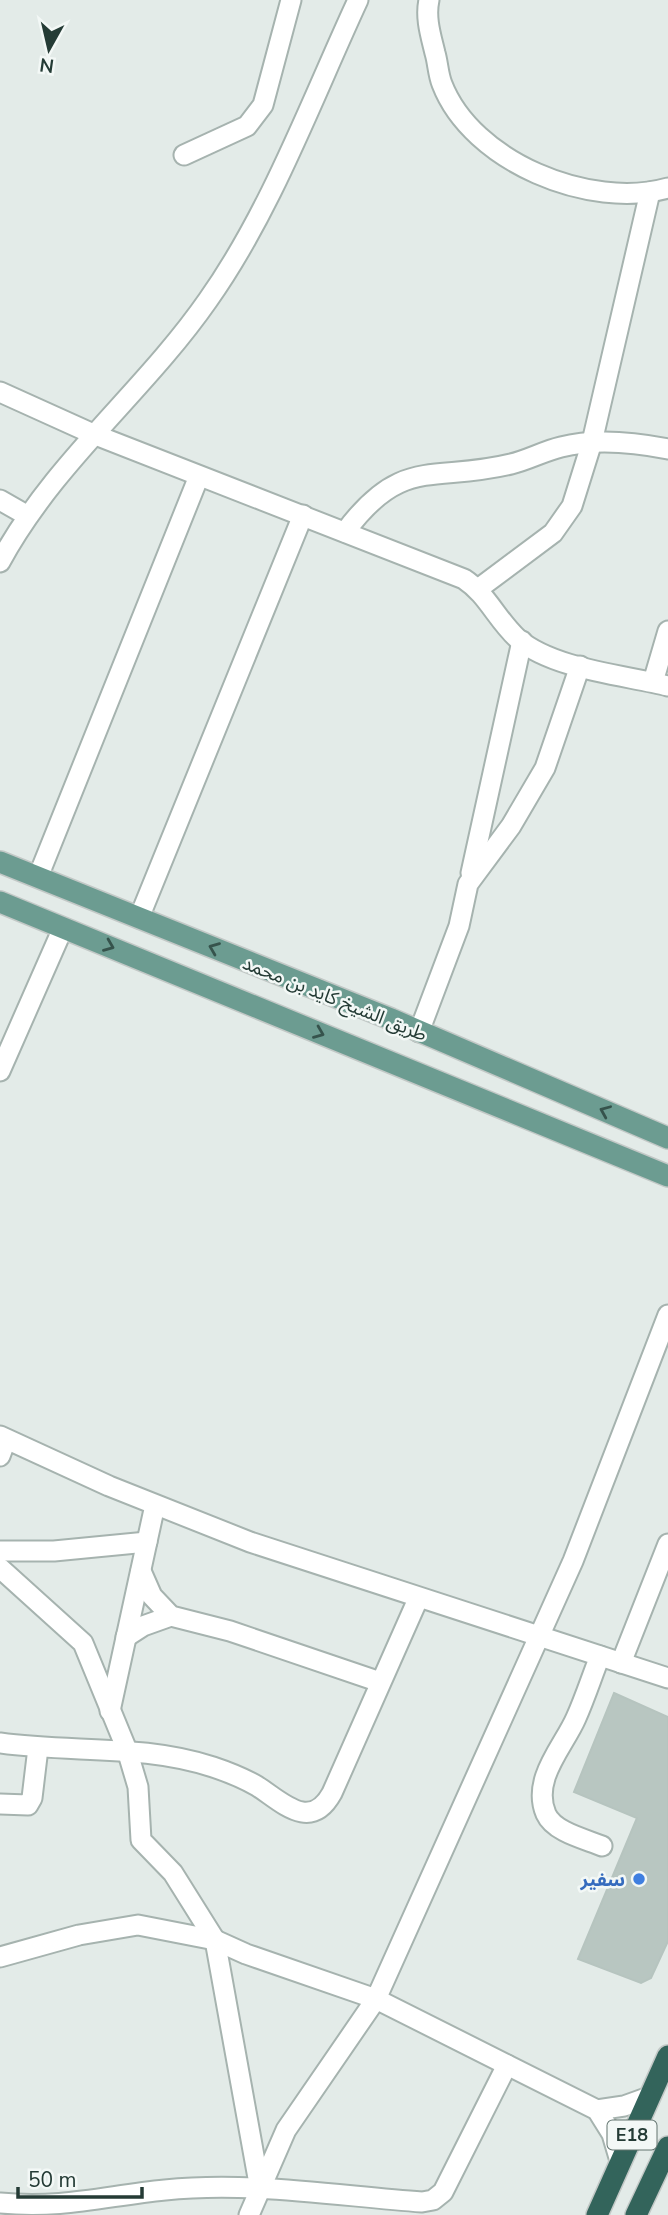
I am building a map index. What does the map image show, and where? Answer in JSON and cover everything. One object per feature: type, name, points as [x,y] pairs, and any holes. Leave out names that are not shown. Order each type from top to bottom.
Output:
[{"type":"highway","name":"E18","points":[[597,2215],[668,2056]]},
{"type":"highway","name":"E18","points":[[636,2215],[668,2147]]},
{"type":"main road","name":"طريق الشيخ كايد بن محمد","points":[[0,862],[419,1032],[668,1138]]},
{"type":"main road","name":"طريق الشيخ كايد بن محمد","points":[[0,902],[668,1176]]},
{"type":"street","points":[[184,155],[247,126],[263,105],[291,0]]},
{"type":"street","points":[[0,562],[28,516],[93,434],[181,336],[235,259],[358,0]]},
{"type":"street","points":[[429,0],[429,33],[442,84],[458,112],[485,141],[558,184],[589,191],[659,190],[578,491],[564,521],[541,544],[478,589]]},
{"type":"street","points":[[0,392],[93,434],[447,572],[478,589],[501,621],[522,641],[580,666],[660,684],[668,631]]},
{"type":"street","points":[[345,532],[379,494],[401,482],[425,474],[510,464],[560,447],[592,442],[668,449]]},
{"type":"street","points":[[38,877],[198,476]]},
{"type":"street","points":[[0,500],[28,516]]},
{"type":"street","points":[[139,918],[303,515]]},
{"type":"street","points":[[419,1032],[459,926],[522,641]]},
{"type":"street","points":[[468,884],[510,826],[545,768],[580,666]]},
{"type":"street","points":[[0,1071],[63,928]]},
{"type":"street","points":[[249,2215],[286,2130],[376,1999],[573,1561],[668,1315]]},
{"type":"street","points":[[2,1444],[250,1542],[418,1599],[668,1678]]},
{"type":"street","points":[[110,1712],[155,1505]]},
{"type":"street","points":[[0,1551],[54,1551],[147,1542]]},
{"type":"street","points":[[621,1663],[668,1544]]},
{"type":"street","points":[[0,1568],[83,1643],[127,1750],[138,1787],[141,1840],[173,1872],[215,1940],[260,2189]]},
{"type":"street","points":[[141,1571],[152,1596],[171,1616],[230,1631],[380,1682]]},
{"type":"street","points":[[0,1743],[38,1748],[127,1750],[183,1758],[213,1767],[255,1785],[290,1810],[314,1809],[323,1805],[332,1793],[418,1599]]},
{"type":"street","points":[[127,1637],[143,1626],[171,1616]]},
{"type":"street","points":[[600,1656],[576,1718],[548,1768],[543,1797],[546,1814],[553,1823],[602,1846]]},
{"type":"street","points":[[0,1804],[27,1805],[32,1798],[38,1748]]},
{"type":"street","points":[[0,1957],[79,1935],[138,1925],[215,1940],[246,1954],[376,1999],[597,2110],[612,2134],[621,2161]]},
{"type":"street","points":[[0,2203],[48,2206],[164,2190],[260,2189],[414,2208],[433,2200],[443,2192],[507,2066]]},
{"type":"street","points":[[597,2110],[624,2106],[649,2097]]},
{"type":"building","name":"سفير","points":[[614,1693],[668,1717],[668,1941],[651,1978],[641,1983],[578,1959],[637,1818],[574,1792]]},
{"type":"place","name":"سفير","points":[[639,1879]]}]
